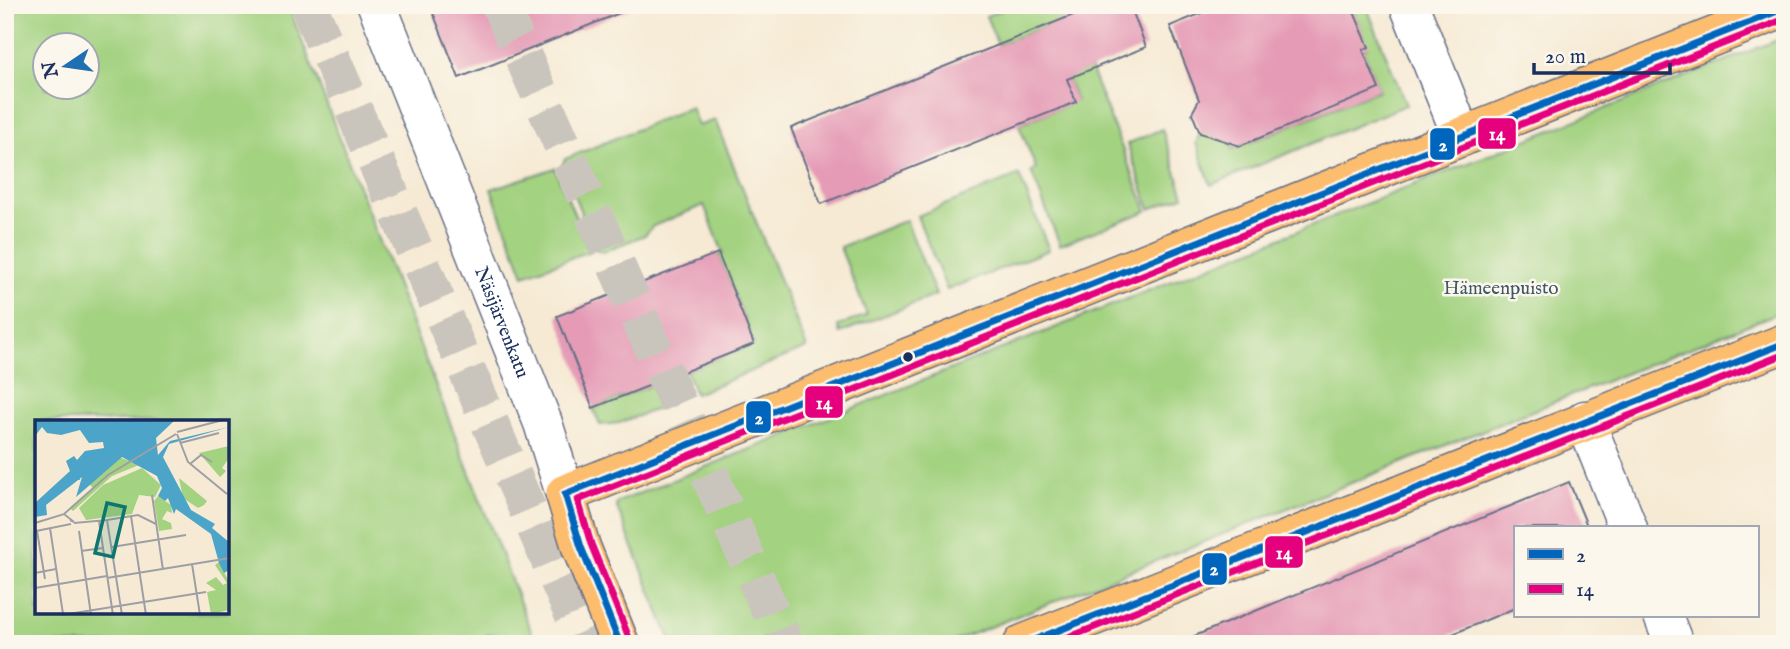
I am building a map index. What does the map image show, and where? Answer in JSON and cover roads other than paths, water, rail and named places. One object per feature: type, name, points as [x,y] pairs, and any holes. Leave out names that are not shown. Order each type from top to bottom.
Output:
[{"type":"main road","points":[[565,494],[1785,8]]},
{"type":"main road","points":[[1023,644],[1785,343]]},
{"type":"main road","name":"Näsijärvenkatu","points":[[565,494],[581,547],[620,644]]},
{"type":"street","name":"Näsijärvenkatu","points":[[377,5],[543,423],[565,494]]},
{"type":"street","points":[[1409,5],[1462,137]]},
{"type":"street","points":[[1585,420],[1627,526]]},
{"type":"street","points":[[1663,618],[1674,644]]},
{"type":"water","points":[[489,634],[520,638],[522,644],[476,644]]},
{"type":"tunnel","points":[[308,5],[586,644]]},
{"type":"tunnel","points":[[500,5],[785,644]]},
{"type":"park label","name":"Hämeenpuisto","points":[[1501,287]]}]
